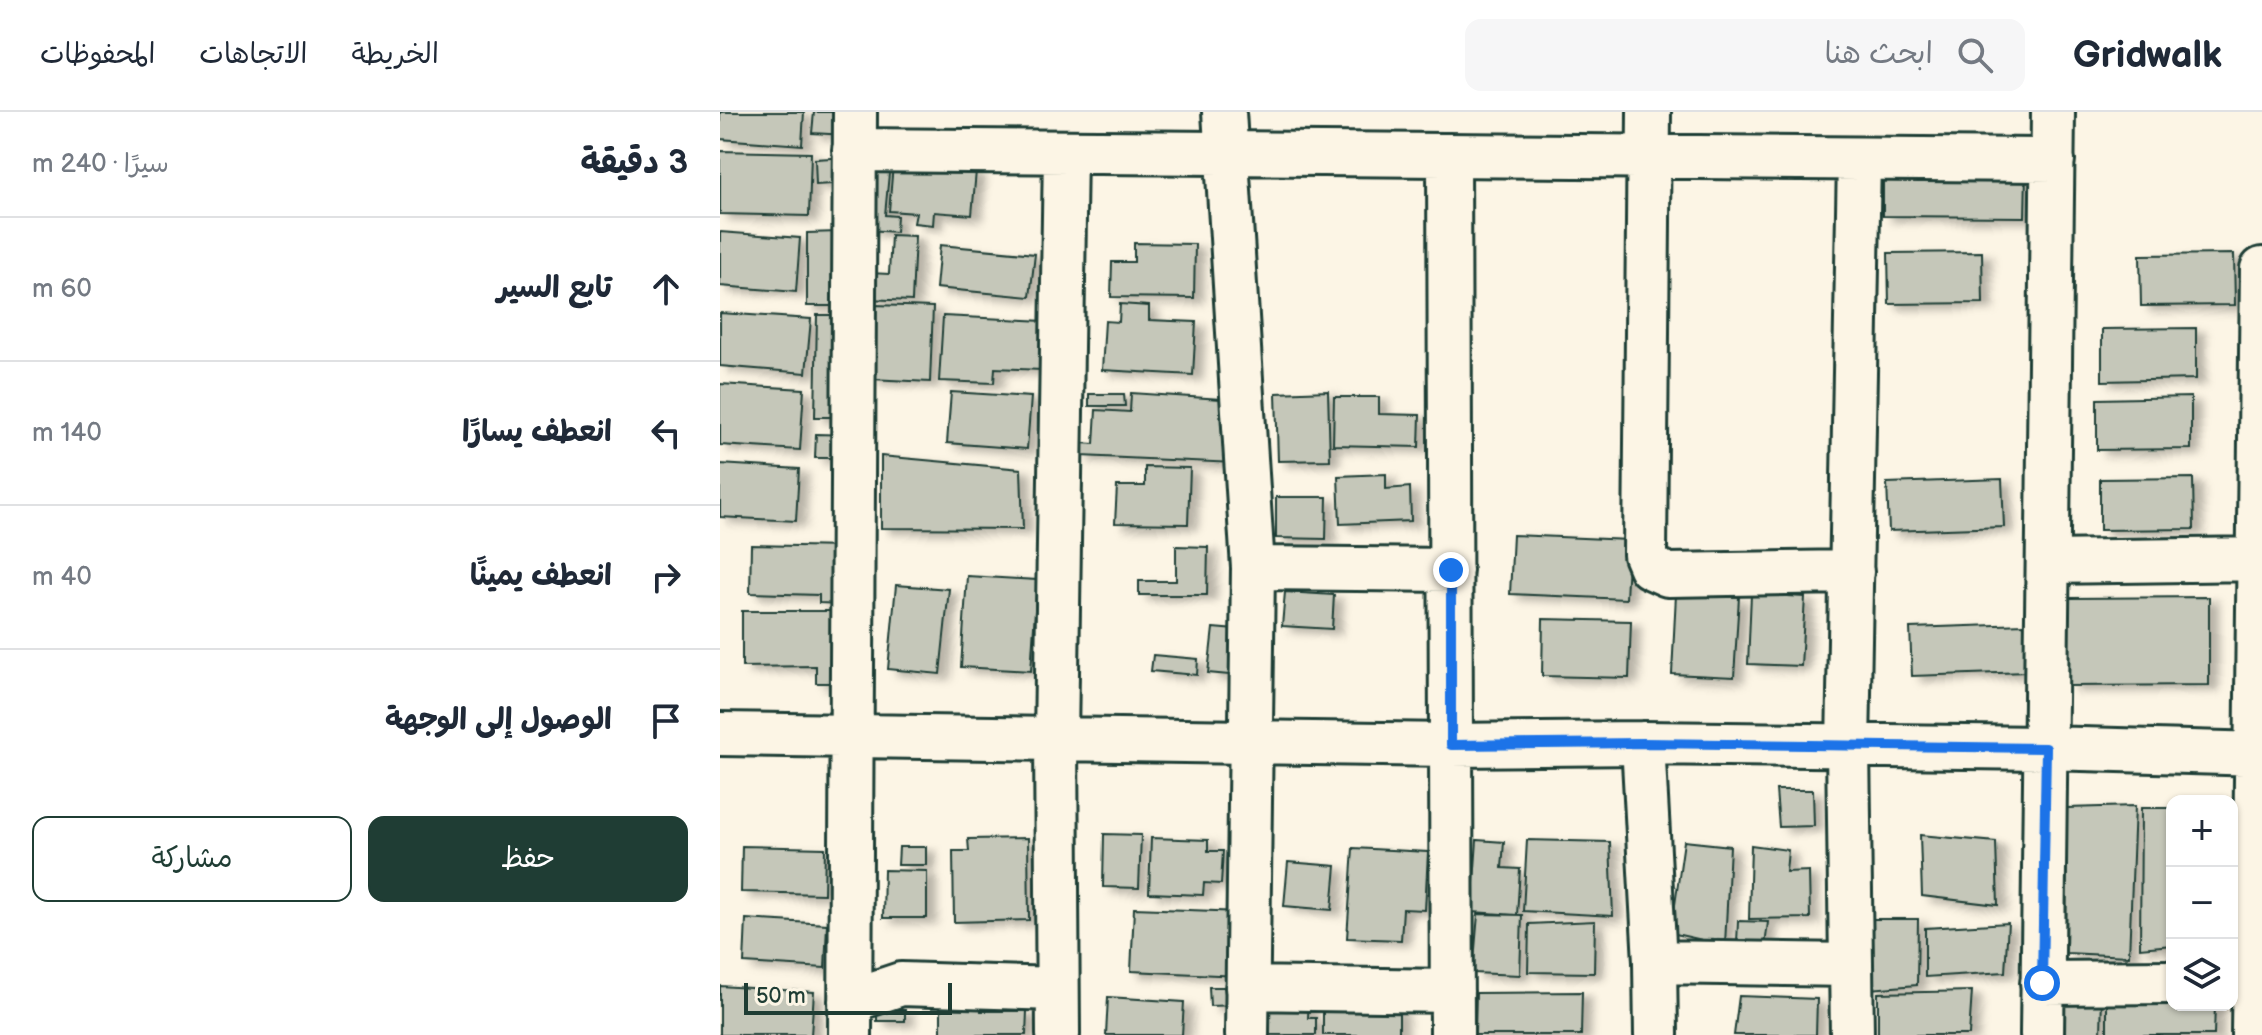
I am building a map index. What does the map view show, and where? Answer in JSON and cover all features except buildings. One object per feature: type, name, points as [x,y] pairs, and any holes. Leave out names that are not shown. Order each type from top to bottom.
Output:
[{"type":"street","points":[[1224,112],[1253,568],[1247,1035]]},
{"type":"street","points":[[1649,112],[1645,555],[1650,567],[1668,575],[1852,572]]},
{"type":"street","points":[[2042,1035],[2053,112]]},
{"type":"street","points":[[850,1018],[855,131],[1065,152],[2053,160]]},
{"type":"street","points":[[1058,1035],[1056,738],[1065,152]]},
{"type":"street","points":[[1449,155],[1452,1035]]},
{"type":"street","points":[[1852,1035],[1848,747],[1859,159]]},
{"type":"street","points":[[2253,1035],[2249,982],[2258,754],[2262,269]]},
{"type":"street","points":[[2048,562],[2258,559]]},
{"type":"street","points":[[1253,568],[1451,570]]},
{"type":"street","points":[[720,734],[1451,745],[1643,743],[2046,748],[2258,754]]},
{"type":"street","points":[[1643,743],[1656,1035]]},
{"type":"street","points":[[1655,962],[1851,965]]},
{"type":"street","points":[[2042,983],[2166,982]]},
{"type":"street","points":[[850,1018],[901,984],[1057,989]]},
{"type":"street","points":[[1247,988],[1452,991]]},
{"type":"route","points":[[1451,570],[1451,745],[1643,743],[2046,748],[2042,983]]}]
